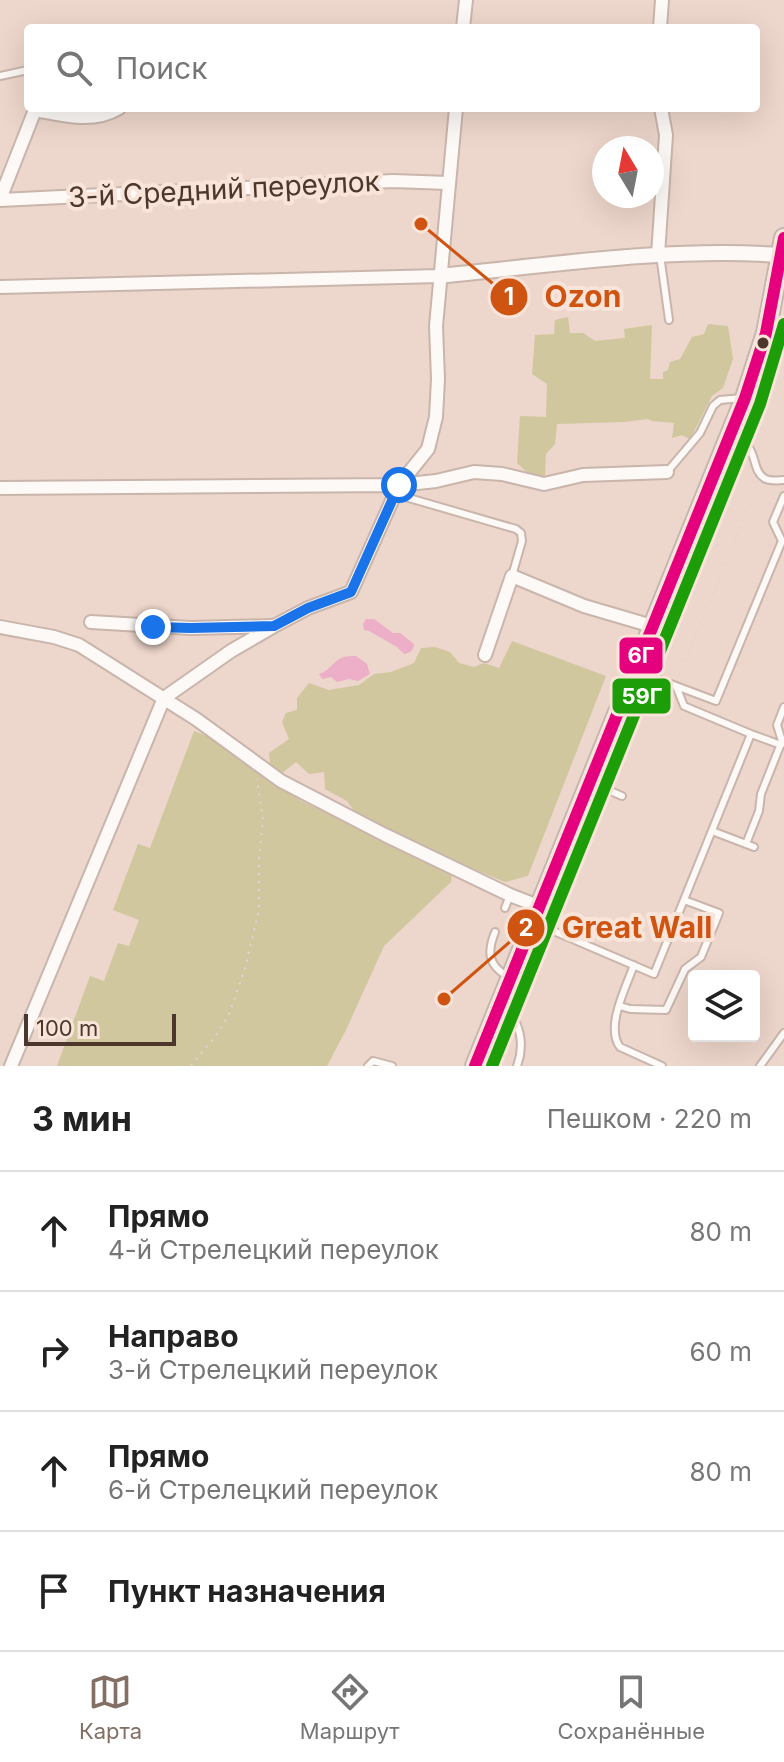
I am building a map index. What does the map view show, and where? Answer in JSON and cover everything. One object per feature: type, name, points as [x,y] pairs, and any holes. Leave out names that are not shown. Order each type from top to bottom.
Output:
[{"type":"main road","points":[[475,1066],[510,978],[541,917],[589,781],[745,398],[779,299],[783,246]]},
{"type":"street","points":[[463,24],[466,0]]},
{"type":"street","points":[[660,24],[662,0]]},
{"type":"street","points":[[0,200],[34,112]]},
{"type":"street","points":[[48,112],[88,118],[112,112]]},
{"type":"street","points":[[11,1066],[164,698],[231,651],[274,626],[308,608],[351,592],[397,490],[428,449],[436,417],[439,276],[456,112]]},
{"type":"street","points":[[660,255],[666,135],[662,112]]},
{"type":"street","name":"3-й Средний переулок","points":[[0,200],[393,181],[448,183]]},
{"type":"street","points":[[0,287],[439,276],[660,255],[747,252],[783,246]]},
{"type":"street","points":[[0,488],[397,490],[474,472],[502,474],[544,484],[583,475],[667,472]]},
{"type":"street","points":[[485,655],[512,576],[584,606],[652,626]]},
{"type":"street","points":[[91,622],[191,628],[274,626]]},
{"type":"street","points":[[0,627],[79,645],[196,719],[281,781],[510,895],[541,917]]},
{"type":"lane","points":[[0,76],[24,71]]},
{"type":"lane","points":[[660,255],[669,320]]},
{"type":"lane","points":[[667,472],[700,433],[713,406],[720,400],[745,398]]},
{"type":"lane","points":[[731,434],[750,448],[763,478],[784,480]]},
{"type":"lane","points":[[397,490],[516,529],[521,533],[522,541],[512,576]]},
{"type":"lane","points":[[635,670],[716,701],[782,541],[773,522],[784,496]]},
{"type":"lane","points":[[676,686],[684,706],[781,745]]},
{"type":"lane","points":[[712,831],[750,846],[761,794],[782,741],[777,725],[784,707]]},
{"type":"lane","points":[[612,724],[631,732]]},
{"type":"lane","points":[[541,917],[654,974],[751,734]]},
{"type":"lane","points":[[589,781],[622,796]]},
{"type":"lane","points":[[505,908],[510,895]]},
{"type":"lane","points":[[620,1006],[666,1010],[685,969],[701,957],[719,913],[684,900]]},
{"type":"lane","points":[[495,932],[490,945],[492,962],[498,971],[510,978]]},
{"type":"lane","points":[[634,965],[615,1022],[616,1043],[662,1066]]},
{"type":"lane","points":[[500,1005],[508,1011],[520,1033],[521,1054],[517,1066]]},
{"type":"lane","points":[[760,1066],[784,1033]]},
{"type":"lane","points":[[368,1066],[373,1061],[392,1066]]},
{"type":"path","points":[[676,686],[752,499],[759,473]]},
{"type":"path","points":[[191,1066],[220,1030],[230,1012],[259,910],[263,820],[256,762]]},
{"type":"shaded area","points":[[568,317],[570,333],[583,333],[595,341],[625,338],[624,329],[652,325],[650,379],[663,379],[663,372],[668,370],[670,362],[680,359],[692,337],[704,334],[708,324],[728,326],[733,359],[723,388],[712,396],[690,439],[682,435],[672,438],[674,423],[648,419],[557,424],[555,444],[546,454],[545,477],[530,475],[517,463],[520,416],[546,417],[547,384],[532,374],[535,335],[554,334],[555,320]]},
{"type":"shaded area","points":[[366,619],[374,619],[393,633],[400,633],[414,644],[412,650],[404,654],[397,647],[364,630]]},
{"type":"shaded area","points":[[512,641],[606,676],[528,876],[505,882],[449,859],[355,812],[347,801],[325,789],[324,772],[309,774],[296,762],[281,774],[270,765],[269,753],[289,739],[282,722],[286,713],[297,710],[297,698],[309,683],[329,690],[359,685],[374,674],[391,672],[414,663],[421,648],[435,647],[450,652],[459,663],[474,667],[484,663],[499,668]]},
{"type":"shaded area","points":[[356,656],[367,664],[370,674],[358,681],[349,679],[337,682],[331,677],[322,679],[319,674],[340,658]]},
{"type":"shaded area","points":[[194,731],[222,742],[301,801],[449,867],[451,882],[384,946],[327,1066],[57,1066],[90,976],[104,981],[118,943],[129,946],[139,920],[113,910],[138,844],[150,848]]},
{"type":"transit line","name":"6Г","points":[[475,1066],[745,398],[766,333],[784,238]]},
{"type":"transit line","name":"59Г","points":[[492,1066],[760,404],[784,324]]},
{"type":"place","name":"Ozon","points":[[421,224]]},
{"type":"place","name":"Great Wall","points":[[444,999]]},
{"type":"route","points":[[153,627],[274,626],[308,608],[351,592],[399,485]]}]
